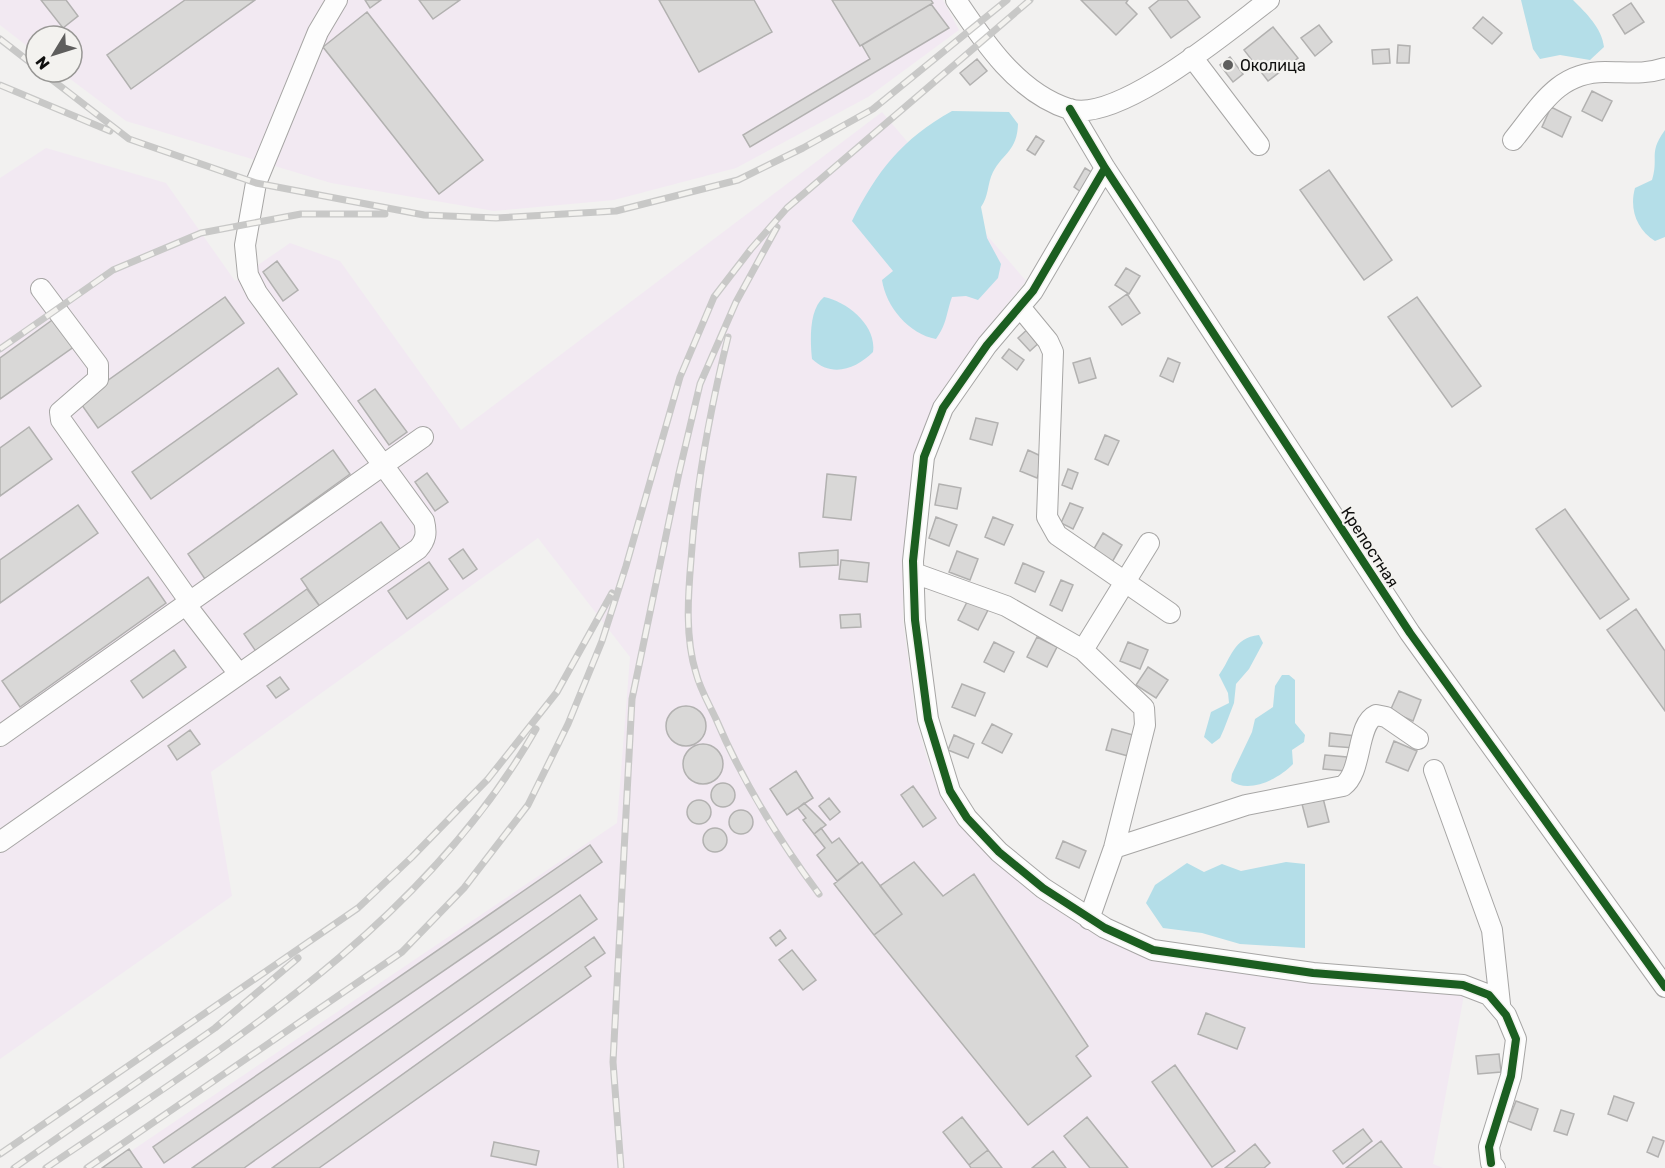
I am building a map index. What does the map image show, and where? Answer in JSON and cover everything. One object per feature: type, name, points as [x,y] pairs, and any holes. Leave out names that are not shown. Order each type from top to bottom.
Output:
[{"type":"street","points":[[0,842],[422,545],[426,535],[424,521],[257,293],[248,274],[245,254],[256,183],[318,32],[337,0]]},
{"type":"street","points":[[956,0],[975,28],[1015,75],[1050,100],[1070,109],[1090,111],[1112,105],[1146,87],[1192,57],[1269,0]]},
{"type":"street","points":[[1192,57],[1259,145]]},
{"type":"street","points":[[1513,140],[1556,88],[1569,79],[1585,72],[1645,74],[1665,68]]},
{"type":"street","name":"Крепостная","points":[[1070,109],[1105,168],[1410,633],[1665,987]]},
{"type":"street","points":[[1105,168],[1033,291],[987,345],[943,408],[924,457],[914,573],[921,677],[928,719],[950,791],[967,818],[999,852],[1043,888],[1089,919],[1128,940],[1153,950],[1313,973],[1463,985],[1483,992],[1500,1004]]},
{"type":"street","points":[[41,289],[98,365],[100,373],[98,379],[65,405],[60,412],[61,420],[239,674]]},
{"type":"street","points":[[1020,307],[1048,341],[1053,352],[1048,522],[1057,535],[1170,613]]},
{"type":"street","points":[[0,736],[423,437]]},
{"type":"street","points":[[1083,650],[1149,543]]},
{"type":"street","points":[[914,573],[1006,606],[1083,650],[1144,708],[1145,724],[1114,848],[1089,919]]},
{"type":"street","points":[[1114,848],[1246,805],[1343,786],[1352,776],[1368,722],[1376,715],[1386,717],[1418,739]]},
{"type":"street","points":[[1434,770],[1492,930],[1500,1004],[1516,1039],[1511,1076],[1489,1148],[1493,1166]]},
{"type":"shaded area","points":[[0,0],[943,0],[959,30],[868,97],[736,168],[614,200],[494,211],[331,183],[126,121],[77,84],[84,84],[84,24],[24,24],[24,44],[0,25]]},
{"type":"shaded area","points":[[882,112],[1026,281],[979,338],[935,400],[915,454],[903,571],[903,620],[916,719],[928,762],[942,794],[959,824],[992,859],[1035,896],[1099,937],[1150,959],[1310,983],[1464,995],[1433,1164],[1443,1168],[106,1168],[617,823],[630,657],[538,538],[211,772],[232,896],[0,1059],[0,178],[46,148],[166,183],[235,281],[290,243],[340,261],[461,430]]},
{"type":"water","points":[[1521,0],[1573,0],[1597,27],[1604,47],[1590,60],[1560,55],[1540,59],[1533,49]]},
{"type":"water","points":[[952,111],[1009,112],[1018,124],[1013,146],[993,172],[981,207],[987,238],[1001,264],[998,278],[978,300],[966,296],[952,297],[944,324],[936,339],[917,331],[900,318],[888,300],[882,280],[893,271],[852,221],[871,187],[893,158],[919,133]]},
{"type":"water","points":[[1665,130],[1665,237],[1655,241],[1639,225],[1634,211],[1633,196],[1635,188],[1652,180],[1655,150]]},
{"type":"water","points":[[824,297],[851,310],[866,324],[870,333],[873,352],[852,367],[836,370],[820,365],[812,359],[813,317],[819,302]]},
{"type":"water","points":[[1259,635],[1263,643],[1249,669],[1236,684],[1234,703],[1224,729],[1220,738],[1212,744],[1204,737],[1211,712],[1229,703],[1228,693],[1219,675],[1238,644]]},
{"type":"water","points":[[1282,675],[1289,675],[1295,680],[1295,723],[1305,735],[1304,742],[1292,750],[1293,764],[1280,775],[1264,783],[1238,785],[1231,781],[1232,774],[1252,732],[1255,719],[1273,707],[1275,686]]},
{"type":"water","points":[[1286,862],[1305,864],[1305,948],[1240,944],[1202,933],[1163,928],[1146,903],[1155,885],[1187,863],[1204,872],[1222,864],[1241,871]]},
{"type":"building","points":[[41,0],[66,0],[78,16],[68,24],[60,24]]},
{"type":"building","points":[[185,0],[255,0],[131,89],[107,55]]},
{"type":"building","points":[[365,0],[381,0],[370,8]]},
{"type":"building","points":[[419,0],[460,0],[433,19]]},
{"type":"building","points":[[659,0],[754,0],[772,32],[699,72]]},
{"type":"building","points":[[832,0],[931,0],[933,3],[860,46]]},
{"type":"building","points":[[1081,0],[1128,0],[1126,3],[1137,14],[1116,35]]},
{"type":"building","points":[[1159,0],[1187,0],[1200,17],[1171,38],[1149,8]]},
{"type":"building","points":[[1631,3],[1644,22],[1625,34],[1613,15]]},
{"type":"building","points":[[931,4],[949,28],[750,147],[743,135],[870,59],[862,45]]},
{"type":"building","points":[[367,12],[483,160],[439,194],[323,47]]},
{"type":"building","points":[[1483,17],[1502,33],[1492,44],[1473,28]]},
{"type":"building","points":[[1319,25],[1332,42],[1315,56],[1301,38]]},
{"type":"building","points":[[1273,27],[1298,58],[1268,81],[1244,50]]},
{"type":"building","points":[[1398,45],[1410,46],[1409,63],[1397,63]]},
{"type":"building","points":[[1389,49],[1390,63],[1373,64],[1372,50]]},
{"type":"building","points":[[1230,57],[1243,74],[1233,82],[1220,65]]},
{"type":"building","points":[[977,59],[987,71],[970,85],[960,73]]},
{"type":"building","points":[[1592,91],[1612,101],[1602,121],[1582,111]]},
{"type":"building","points":[[1551,107],[1571,117],[1562,137],[1542,127]]},
{"type":"building","points":[[1036,136],[1044,141],[1035,155],[1027,150]]},
{"type":"building","points":[[1085,168],[1093,173],[1081,192],[1074,187]]},
{"type":"building","points":[[1329,170],[1392,260],[1364,280],[1300,190]]},
{"type":"building","points":[[277,261],[298,290],[283,301],[263,272]]},
{"type":"building","points":[[1126,268],[1140,276],[1129,294],[1115,285]]},
{"type":"building","points":[[1127,294],[1140,313],[1122,325],[1109,307]]},
{"type":"building","points":[[225,297],[244,323],[98,428],[79,401]]},
{"type":"building","points":[[1417,297],[1481,386],[1452,407],[1388,317]]},
{"type":"building","points":[[55,318],[75,346],[0,399],[0,358]]},
{"type":"building","points":[[1030,327],[1042,340],[1030,351],[1018,338]]},
{"type":"building","points":[[1009,349],[1024,360],[1017,370],[1002,358]]},
{"type":"building","points":[[1090,358],[1096,378],[1079,383],[1073,363]]},
{"type":"building","points":[[1168,358],[1180,363],[1173,382],[1160,376]]},
{"type":"building","points":[[278,368],[297,394],[151,499],[132,472]]},
{"type":"building","points":[[375,389],[407,432],[389,445],[358,401]]},
{"type":"building","points":[[976,418],[998,423],[992,445],[970,439]]},
{"type":"building","points":[[29,427],[52,459],[0,496],[0,448]]},
{"type":"building","points":[[1105,435],[1119,441],[1108,465],[1095,459]]},
{"type":"building","points":[[333,450],[350,474],[205,579],[188,554]]},
{"type":"building","points":[[1028,450],[1045,458],[1037,478],[1020,471]]},
{"type":"building","points":[[1068,469],[1078,473],[1072,489],[1062,485]]},
{"type":"building","points":[[427,473],[448,502],[435,511],[415,482]]},
{"type":"building","points":[[827,474],[856,477],[851,520],[823,517]]},
{"type":"building","points":[[939,484],[961,488],[957,509],[935,505]]},
{"type":"building","points":[[1070,503],[1083,508],[1073,529],[1061,523]]},
{"type":"building","points":[[78,505],[98,533],[0,603],[0,560]]},
{"type":"building","points":[[1565,509],[1629,599],[1600,619],[1536,529]]},
{"type":"building","points":[[936,517],[957,525],[949,546],[929,538]]},
{"type":"building","points":[[993,517],[1013,525],[1004,545],[985,537]]},
{"type":"building","points":[[381,522],[401,550],[321,608],[301,579]]},
{"type":"building","points":[[1103,533],[1122,545],[1111,564],[1092,552]]},
{"type":"building","points":[[463,549],[477,569],[463,579],[449,559]]},
{"type":"building","points":[[838,550],[838,565],[800,567],[799,553]]},
{"type":"building","points":[[957,551],[978,559],[970,580],[949,572]]},
{"type":"building","points":[[841,560],[869,563],[867,582],[839,579]]},
{"type":"building","points":[[429,562],[448,589],[407,619],[388,591]]},
{"type":"building","points":[[1023,563],[1044,572],[1035,592],[1015,583]]},
{"type":"building","points":[[148,577],[166,603],[20,707],[2,681]]},
{"type":"building","points":[[1061,580],[1073,585],[1062,611],[1050,605]]},
{"type":"building","points":[[307,589],[321,608],[257,653],[244,634]]},
{"type":"building","points":[[968,600],[988,610],[978,630],[958,620]]},
{"type":"building","points":[[1636,609],[1665,651],[1665,711],[1607,630]]},
{"type":"building","points":[[860,614],[861,627],[841,628],[840,615]]},
{"type":"building","points":[[1037,637],[1057,647],[1047,667],[1027,657]]},
{"type":"building","points":[[994,642],[1014,652],[1004,672],[984,662]]},
{"type":"building","points":[[1128,642],[1148,650],[1140,669],[1120,661]]},
{"type":"building","points":[[174,650],[186,667],[143,698],[131,681]]},
{"type":"building","points":[[1148,667],[1168,680],[1156,698],[1136,685]]},
{"type":"building","points":[[280,677],[289,689],[276,698],[267,686]]},
{"type":"building","points":[[962,684],[985,693],[975,716],[952,707]]},
{"type":"building","points":[[1399,691],[1421,700],[1413,721],[1390,711]]},
{"type":"building","points":[[686,706],[694,707],[700,712],[705,718],[705,734],[700,740],[694,745],[686,746],[678,745],[672,740],[667,734],[666,726],[667,718],[672,712],[678,707]]},
{"type":"building","points":[[992,724],[1012,734],[1002,753],[982,743]]},
{"type":"building","points":[[1112,729],[1133,735],[1128,756],[1106,750]]},
{"type":"building","points":[[190,730],[200,744],[177,760],[168,746]]},
{"type":"building","points":[[1330,733],[1356,736],[1355,748],[1329,746]]},
{"type":"building","points":[[954,735],[974,744],[968,758],[948,750]]},
{"type":"building","points":[[1394,741],[1417,751],[1408,771],[1386,762]]},
{"type":"building","points":[[703,744],[711,745],[717,750],[722,756],[722,772],[717,778],[711,783],[703,784],[695,783],[689,778],[684,772],[683,764],[684,756],[689,750],[695,745]]},
{"type":"building","points":[[1325,755],[1347,757],[1346,771],[1323,769]]},
{"type":"building","points":[[796,771],[813,798],[787,815],[770,789]]},
{"type":"building","points":[[723,783],[732,786],[735,795],[732,804],[723,807],[714,804],[711,795],[714,786]]},
{"type":"building","points":[[913,786],[936,818],[923,827],[901,795]]},
{"type":"building","points":[[829,798],[840,812],[830,820],[819,806]]},
{"type":"building","points":[[1323,798],[1329,822],[1308,827],[1302,804]]},
{"type":"building","points":[[699,800],[708,803],[711,812],[708,821],[699,824],[690,821],[687,812],[690,803]]},
{"type":"building","points":[[804,803],[826,825],[814,834],[803,820],[806,818],[798,808]]},
{"type":"building","points":[[741,810],[750,813],[753,822],[750,831],[741,834],[732,831],[729,822],[732,813]]},
{"type":"building","points":[[715,828],[724,831],[727,840],[724,849],[715,852],[706,849],[703,840],[706,831]]},
{"type":"building","points":[[821,828],[832,843],[839,838],[859,864],[837,881],[817,855],[825,848],[814,834]]},
{"type":"building","points":[[1063,841],[1086,851],[1079,868],[1056,858]]},
{"type":"building","points":[[590,845],[602,862],[164,1163],[153,1147]]},
{"type":"building","points":[[862,862],[902,914],[874,935],[834,884]]},
{"type":"building","points":[[914,862],[943,896],[974,874],[1088,1046],[1076,1056],[1091,1076],[1028,1125],[874,935],[902,914],[880,886]]},
{"type":"building","points":[[580,895],[597,919],[244,1168],[192,1168]]},
{"type":"building","points":[[780,930],[786,938],[776,946],[770,938]]},
{"type":"building","points":[[594,937],[605,953],[585,967],[591,976],[319,1168],[272,1168]]},
{"type":"building","points":[[792,950],[816,980],[803,990],[779,960]]},
{"type":"building","points":[[1206,1013],[1245,1028],[1237,1049],[1198,1034]]},
{"type":"building","points":[[1499,1054],[1501,1072],[1478,1074],[1476,1056]]},
{"type":"building","points":[[1175,1065],[1235,1151],[1212,1167],[1152,1082]]},
{"type":"building","points":[[1614,1096],[1634,1103],[1627,1121],[1608,1114]]},
{"type":"building","points":[[1516,1101],[1538,1109],[1531,1130],[1508,1121]]},
{"type":"building","points":[[1561,1110],[1574,1114],[1567,1135],[1554,1131]]},
{"type":"building","points":[[962,1117],[988,1150],[969,1165],[943,1132]]},
{"type":"building","points":[[1087,1117],[1128,1168],[1090,1168],[1064,1136]]},
{"type":"building","points":[[1363,1129],[1372,1141],[1343,1164],[1333,1151]]},
{"type":"building","points":[[1653,1137],[1664,1141],[1658,1157],[1647,1152]]},
{"type":"building","points":[[1381,1141],[1402,1168],[1346,1168]]},
{"type":"building","points":[[494,1142],[539,1151],[536,1165],[491,1156]]},
{"type":"building","points":[[1255,1144],[1270,1163],[1264,1168],[1225,1168]]},
{"type":"building","points":[[129,1149],[142,1168],[102,1168]]},
{"type":"building","points":[[988,1150],[1002,1168],[971,1168],[969,1165]]},
{"type":"building","points":[[1053,1151],[1066,1168],[1032,1168]]},
{"type":"railway","points":[[58,84],[129,139],[256,183],[424,215],[496,218],[616,211],[738,180],[803,148],[873,109],[1007,0]]},
{"type":"railway","points":[[87,1168],[402,952],[464,888],[528,805],[568,724],[602,641],[680,377],[714,297],[751,249],[787,208],[1030,0]]},
{"type":"railway","points":[[0,39],[24,58]]},
{"type":"railway","points":[[0,85],[110,131]]},
{"type":"railway","points":[[0,349],[113,270],[201,233],[301,214],[385,214]]},
{"type":"railway","points":[[621,1168],[613,1062],[632,699],[700,384],[736,302],[777,227]]},
{"type":"railway","points":[[728,337],[715,392],[696,503],[689,588],[690,646],[700,685],[738,765],[789,852],[819,894]]},
{"type":"railway","points":[[0,1154],[358,908],[412,857],[488,779],[557,692],[612,593]]},
{"type":"railway","points":[[46,1168],[251,1027],[317,976],[380,922],[438,863],[490,799],[536,729]]},
{"type":"railway","points":[[14,1168],[215,1028],[298,958]]},
{"type":"cycle path","points":[[1070,109],[1105,168],[1410,633],[1665,987]]},
{"type":"cycle path","points":[[1105,168],[1033,291],[987,345],[943,408],[924,457],[913,561],[915,620],[928,719],[950,791],[967,818],[999,852],[1043,888],[1105,928],[1153,950],[1313,973],[1463,985],[1489,995],[1506,1015],[1516,1039],[1511,1076],[1489,1147],[1491,1163]]},
{"type":"place","name":"Околица","points":[[1228,65]]}]
